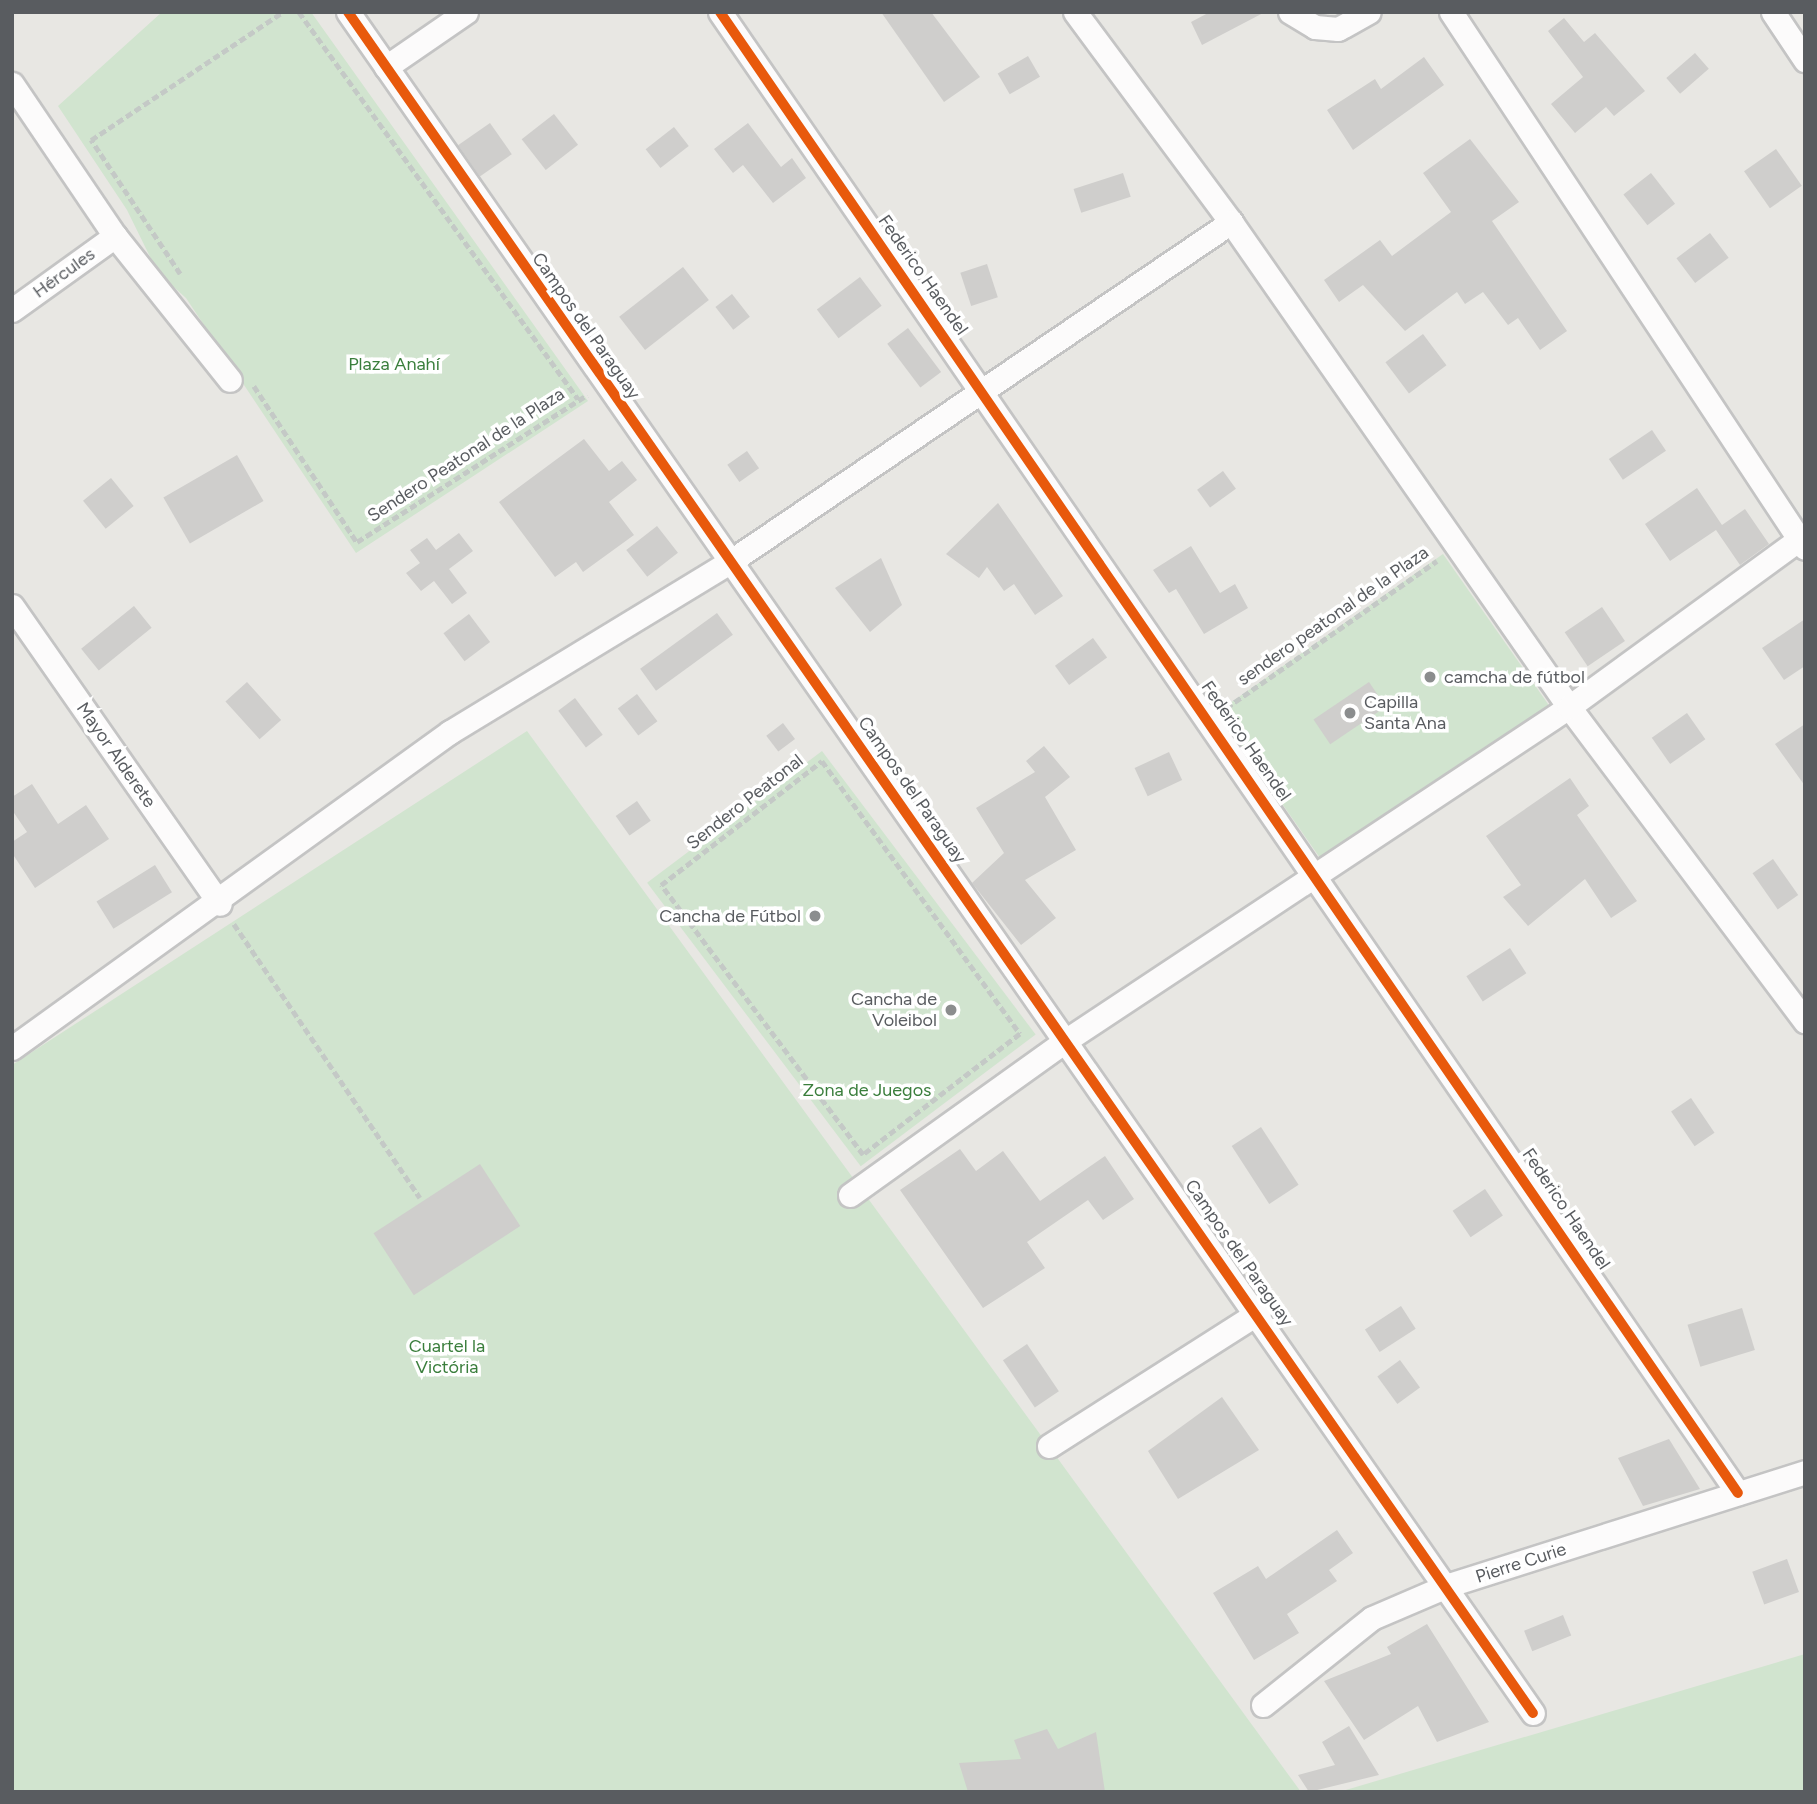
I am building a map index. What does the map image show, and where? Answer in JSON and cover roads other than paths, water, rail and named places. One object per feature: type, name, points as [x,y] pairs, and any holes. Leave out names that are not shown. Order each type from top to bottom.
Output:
[{"type":"street","name":"Campos del Paraguay","points":[[348,12],[729,563],[1259,1312],[1449,1586],[1533,1713]]},
{"type":"street","points":[[386,67],[466,12]]},
{"type":"street","name":"Federico Haendel","points":[[720,12],[1317,874],[1738,1493]]},
{"type":"street","points":[[1075,12],[1231,222],[1569,707],[1805,1021]]},
{"type":"street","points":[[1290,12],[1315,27],[1338,29],[1369,12]]},
{"type":"street","points":[[850,1195],[1068,1039],[1569,707],[1803,541],[1451,12]]},
{"type":"street","points":[[1773,12],[1805,60]]},
{"type":"street","points":[[12,84],[115,236],[240,381]]},
{"type":"street","points":[[12,1048],[220,904],[450,732],[729,563],[980,389],[1231,222]]},
{"type":"street","name":"Hércules","points":[[12,310],[115,236]]},
{"type":"street","name":"Mayor Alderete","points":[[12,607],[220,904]]},
{"type":"street","points":[[1049,1446],[1259,1312]]},
{"type":"street","name":"Pierre Curie","points":[[1264,1705],[1372,1618],[1449,1586],[1805,1472]]},
{"type":"place","name":"camcha de fútbol","points":[[1430,677]]},
{"type":"place","name":"Capilla Santa Ana","points":[[1350,713]]},
{"type":"place","name":"Cancha de Fútbol","points":[[815,916]]},
{"type":"place","name":"Cancha de Voleibol","points":[[951,1010]]},
{"type":"park label","name":"Plaza Anahí","points":[[394,364]]},
{"type":"park label","name":"Zona de Juegos","points":[[867,1090]]},
{"type":"park label","name":"Cuartel la Victória","points":[[447,1357]]}]
